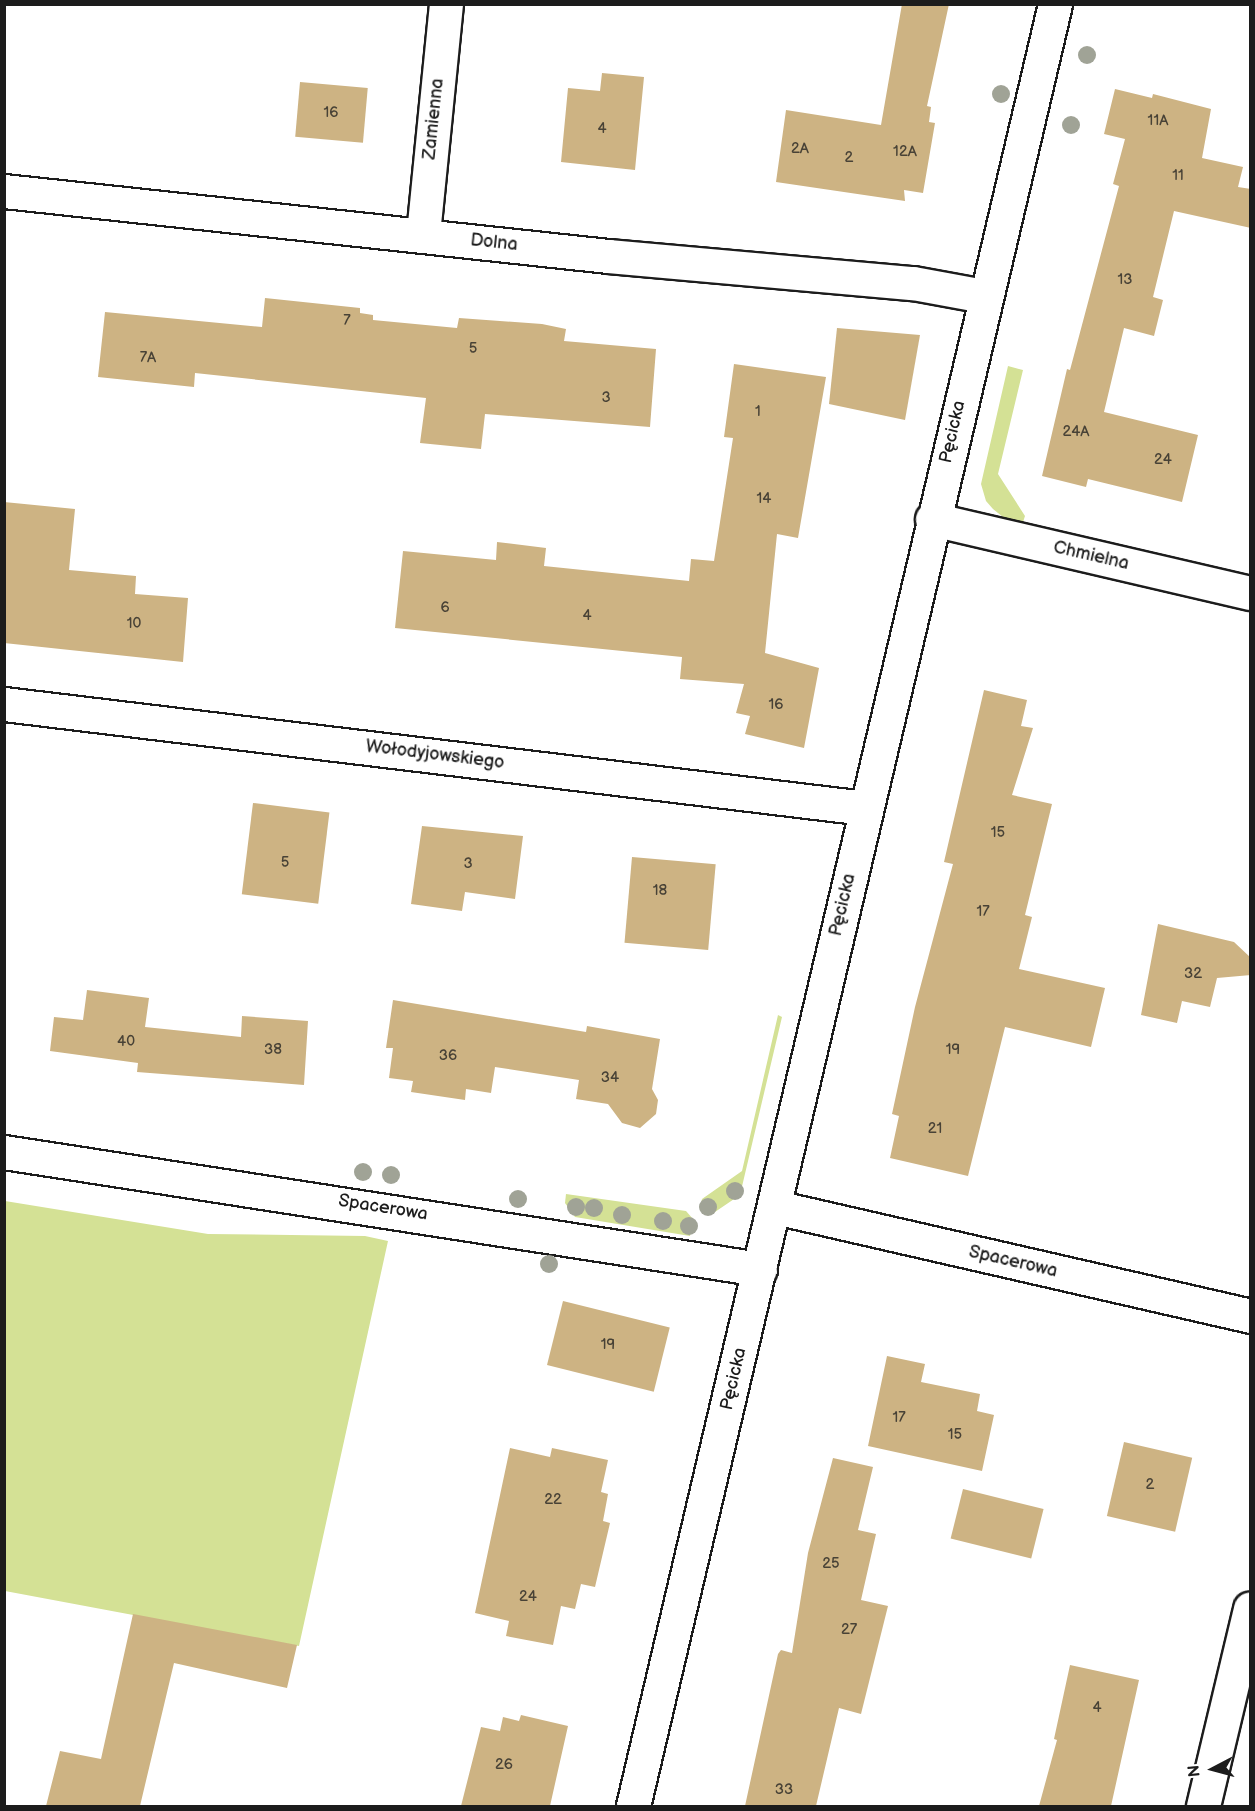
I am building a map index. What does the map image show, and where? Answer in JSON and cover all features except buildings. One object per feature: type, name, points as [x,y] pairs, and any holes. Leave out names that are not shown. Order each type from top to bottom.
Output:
[{"type":"street","name":"Zamienna","points":[[423,234],[446,4]]},
{"type":"street","name":"Pęcicka","points":[[633,1806],[775,1207],[984,296],[1055,4]]},
{"type":"street","name":"Dolna","points":[[4,191],[913,284],[984,296]]},
{"type":"street","name":"Chmielna","points":[[932,519],[1251,593]]},
{"type":"street","name":"Wołodyjowskiego","points":[[4,704],[865,808]]},
{"type":"street","name":"Spacerowa","points":[[4,1152],[760,1269]]},
{"type":"street","name":"Spacerowa","points":[[775,1207],[1251,1316]]},
{"type":"street","points":[[1203,1806],[1251,1609]]},
{"type":"green space","points":[[1008,366],[1023,370],[998,474],[1025,516],[1022,525],[1008,521],[993,509],[986,501],[981,484]]},
{"type":"green space","points":[[778,1015],[782,1017],[740,1195],[712,1214],[706,1213],[700,1209],[702,1199],[742,1171]]},
{"type":"green space","points":[[566,1194],[686,1211],[693,1219],[690,1236],[575,1217],[565,1203]]},
{"type":"green space","points":[[5,1201],[208,1234],[365,1236],[388,1241],[299,1646],[5,1591]]}]
